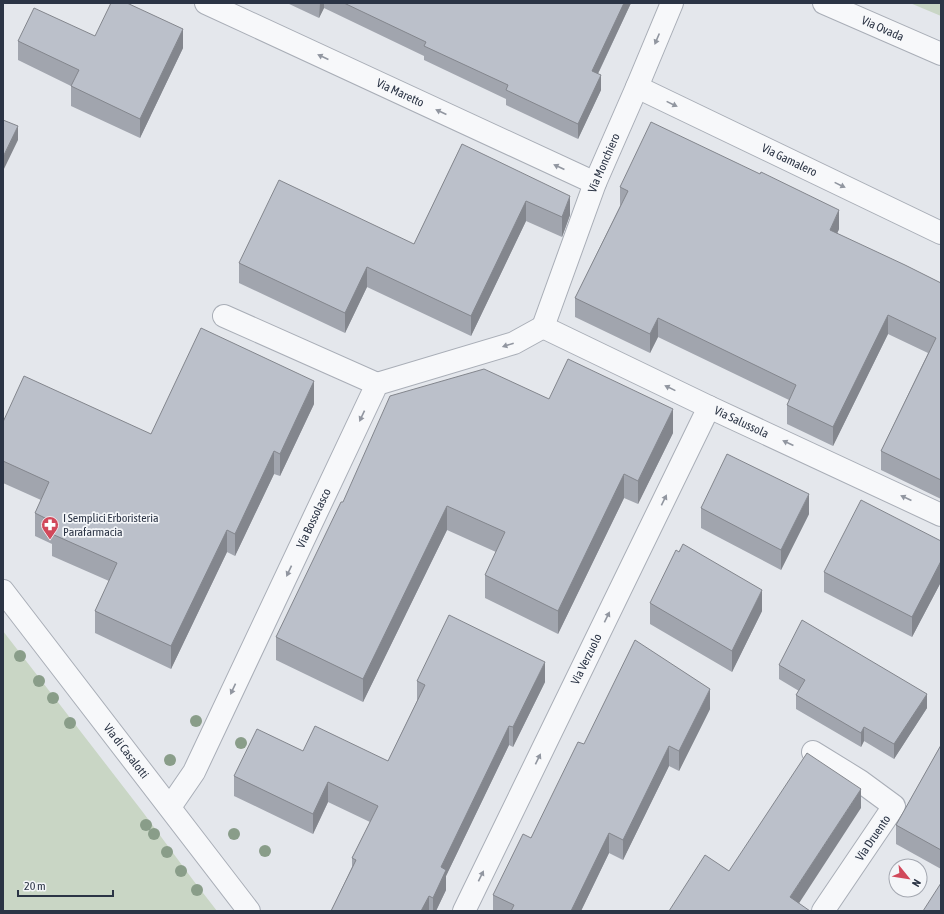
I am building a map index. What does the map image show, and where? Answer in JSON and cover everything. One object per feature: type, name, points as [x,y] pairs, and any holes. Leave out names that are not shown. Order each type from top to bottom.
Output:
[{"type":"street","name":"Via Maretto","points":[[206,3],[595,183]]},
{"type":"street","name":"Via Monchiero","points":[[543,327],[595,183],[637,88],[672,3]]},
{"type":"street","name":"Via Ovada","points":[[824,3],[941,54]]},
{"type":"street","name":"Via Gamalero","points":[[637,88],[941,233]]},
{"type":"street","points":[[224,316],[377,384],[514,343],[543,327]]},
{"type":"street","name":"Via Salussola","points":[[543,327],[709,407],[941,515]]},
{"type":"street","name":"Via Bossolasco","points":[[170,807],[194,772],[377,384]]},
{"type":"street","name":"Via Verzuolo","points":[[464,911],[709,407]]},
{"type":"street","name":"Via di Casalotti","points":[[3,591],[249,911]]},
{"type":"street","name":"Via Druento","points":[[813,752],[860,781],[894,806],[823,911]]},
{"type":"green space","points":[[910,3],[941,3],[941,16]]},
{"type":"green space","points":[[3,631],[142,811],[217,911],[3,911]]},
{"type":"building","points":[[111,3],[127,3],[183,29],[140,119],[71,86],[79,70],[18,41],[34,8],[95,36]]},
{"type":"building","points":[[344,3],[624,3],[592,71],[601,75],[578,124],[506,90],[508,85],[424,46],[426,42]]},
{"type":"building","points":[[3,120],[18,126],[3,157]]},
{"type":"building","points":[[651,122],[760,174],[761,172],[839,210],[830,230],[941,283],[941,480],[881,451],[936,338],[888,315],[833,427],[787,405],[796,385],[658,318],[650,334],[575,298],[628,191],[620,187]]},
{"type":"building","points":[[462,144],[570,196],[562,217],[526,201],[471,316],[367,267],[345,313],[239,263],[279,180],[414,244]]},
{"type":"building","points":[[201,328],[314,381],[280,454],[274,451],[235,534],[227,530],[171,646],[95,611],[117,563],[52,534],[57,524],[35,513],[49,482],[3,461],[3,422],[24,376],[151,434]]},
{"type":"building","points":[[568,359],[673,409],[638,481],[624,474],[558,611],[485,575],[505,532],[447,506],[363,679],[276,637],[341,502],[343,502],[390,396],[484,369],[549,399]]},
{"type":"building","points":[[727,454],[809,494],[781,550],[701,508]]},
{"type":"building","points":[[861,500],[941,541],[941,561],[912,617],[824,572]]},
{"type":"building","points":[[683,544],[762,590],[732,651],[650,603],[676,550],[679,552]]},
{"type":"building","points":[[449,615],[545,662],[513,727],[509,726],[441,867],[446,870],[433,898],[429,896],[421,911],[331,911],[356,860],[352,858],[378,806],[328,782],[313,814],[234,776],[257,729],[303,751],[315,726],[388,761],[425,685],[417,681]]},
{"type":"building","points":[[802,620],[927,694],[894,744],[864,727],[861,733],[796,695],[805,680],[779,665]]},
{"type":"building","points":[[635,640],[710,689],[679,751],[669,746],[623,840],[609,833],[571,911],[511,911],[514,905],[493,895],[523,834],[531,838],[578,742],[584,744]]},
{"type":"building","points":[[941,745],[941,850],[896,825]]},
{"type":"building","points":[[807,753],[861,789],[790,897],[810,911],[669,911],[705,855],[729,871]]},
{"type":"building","points":[[941,883],[941,911],[923,911]]},
{"type":"place","name":"I Semplici Erboristeria Parafarmacia","points":[[50,540]]}]
